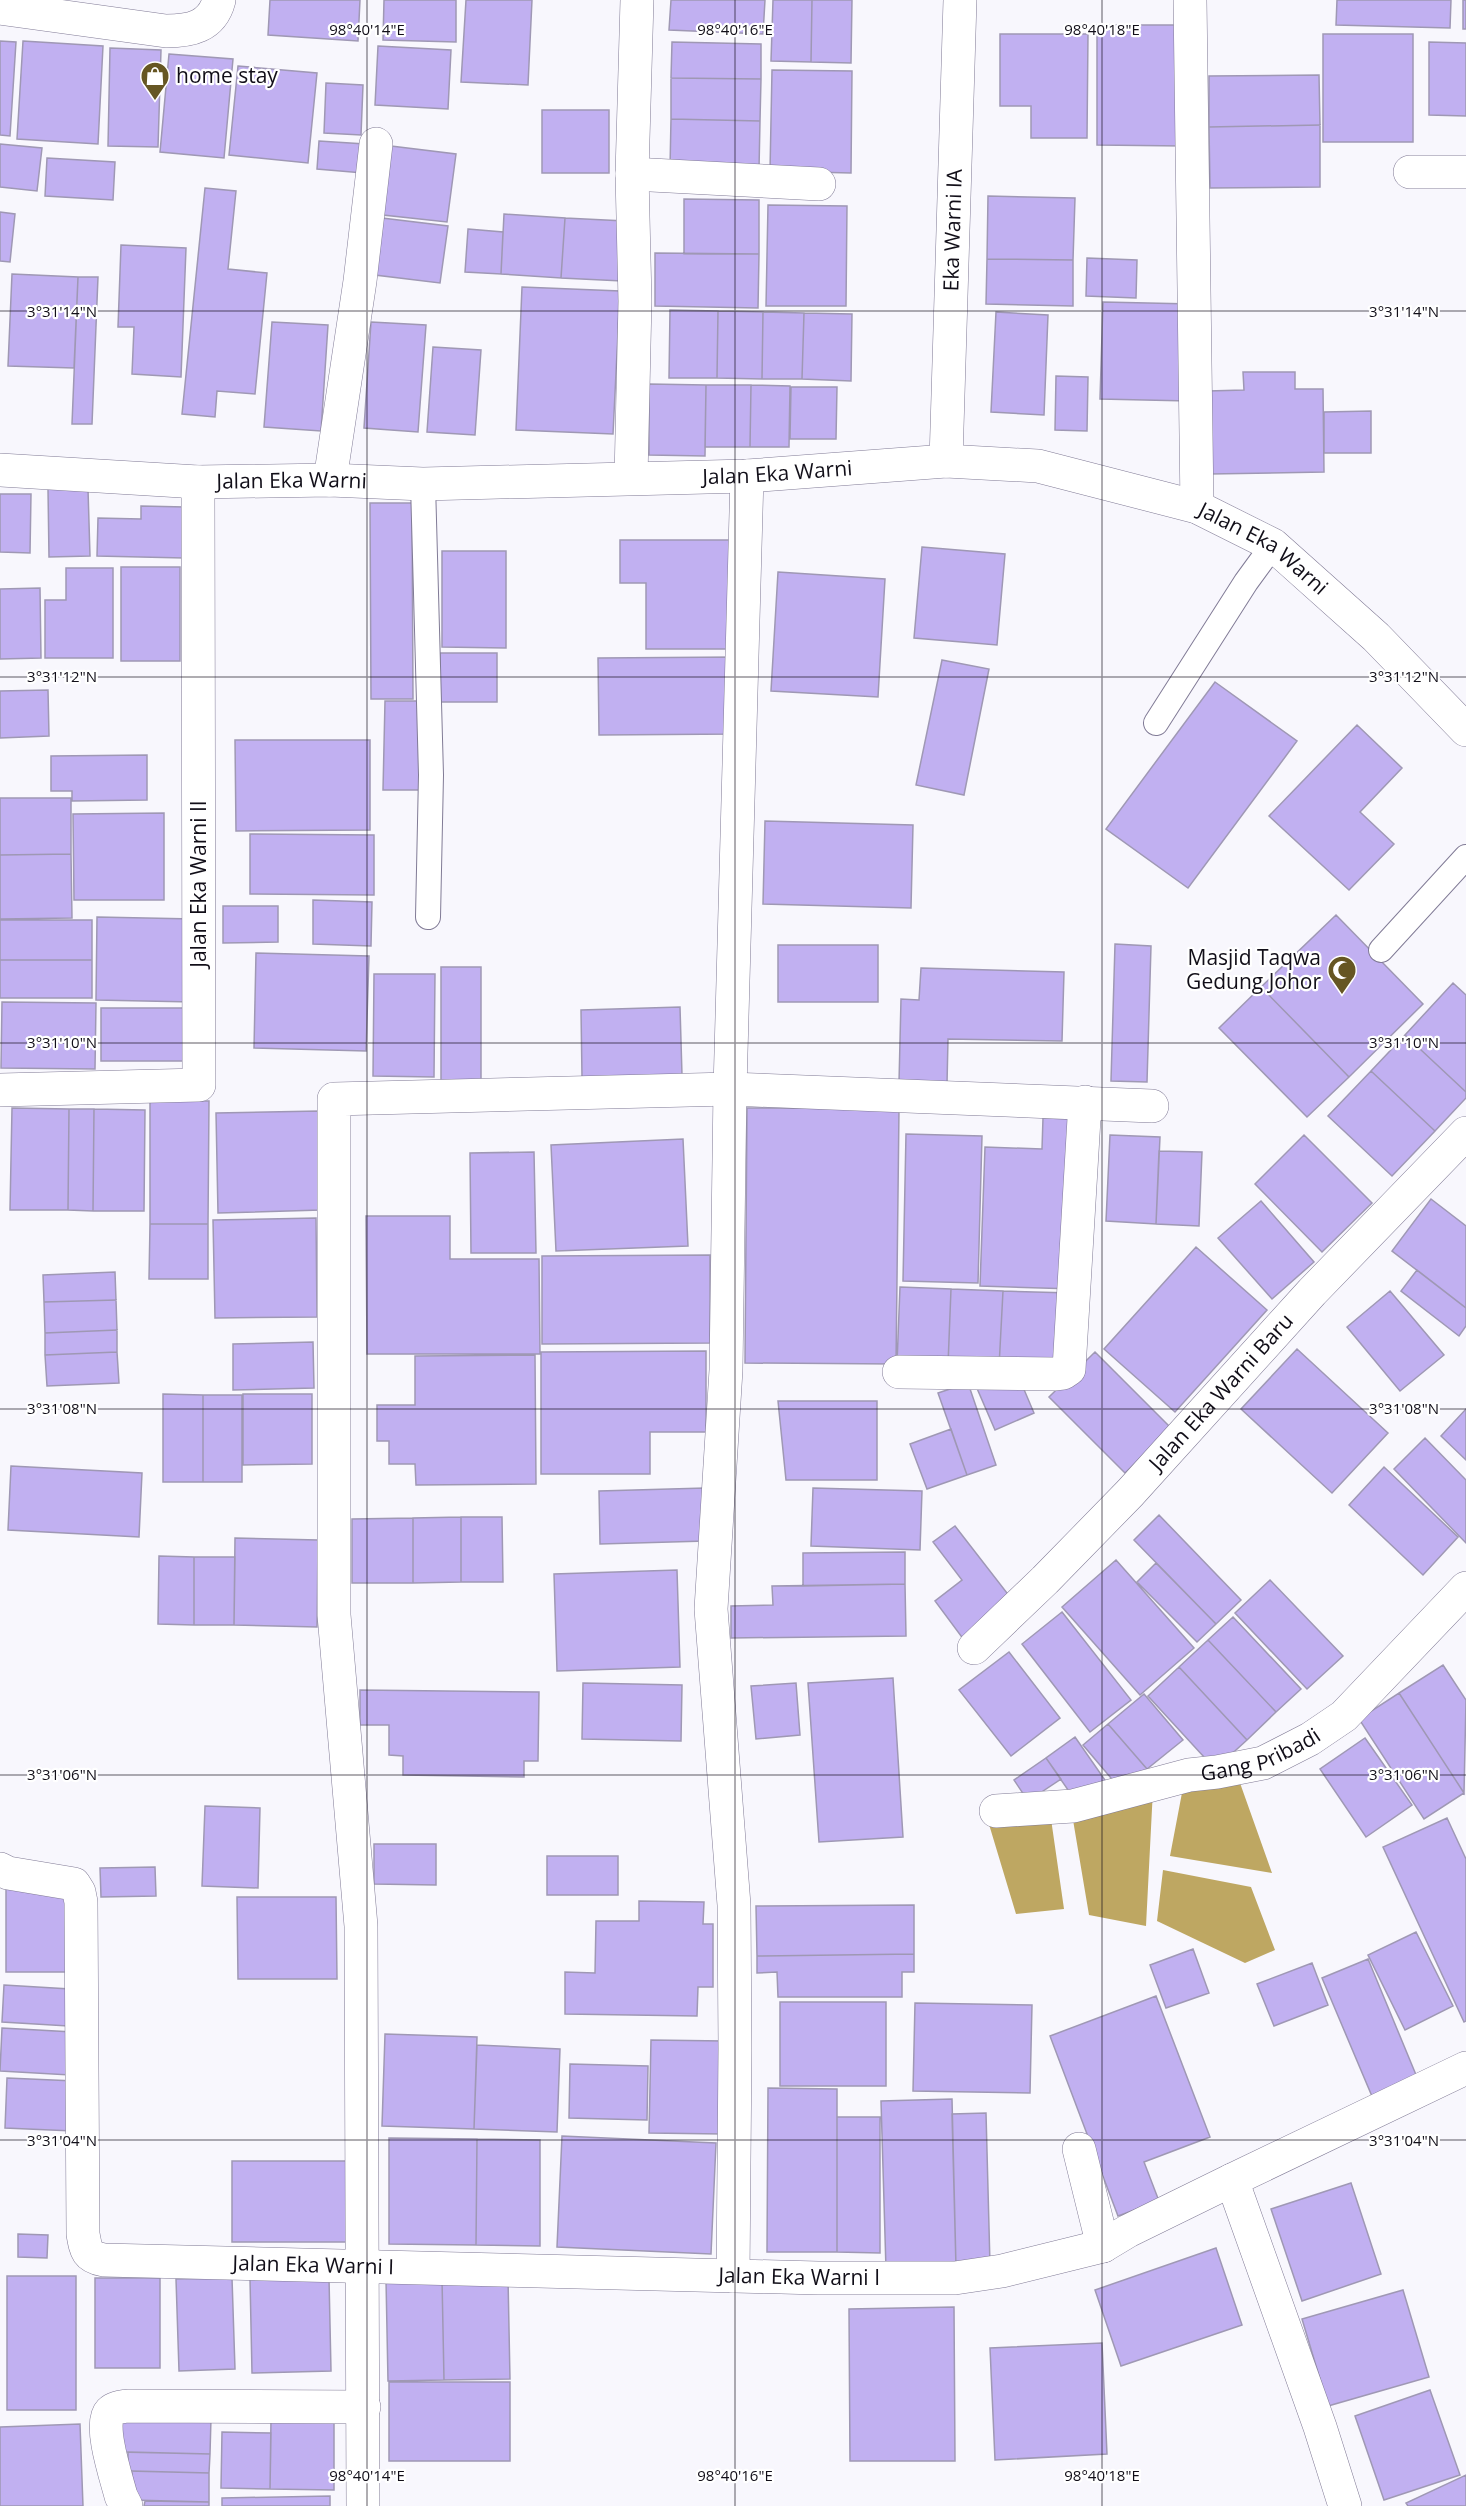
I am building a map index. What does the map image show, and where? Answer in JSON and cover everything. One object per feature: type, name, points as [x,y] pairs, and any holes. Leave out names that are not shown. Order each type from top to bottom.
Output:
[{"type":"street","points":[[0,8],[180,31],[200,27],[209,21],[219,0]]},
{"type":"street","points":[[631,478],[636,301],[632,174],[638,0]]},
{"type":"street","name":"Eka Warni IA","points":[[946,461],[960,0]]},
{"type":"street","points":[[1190,0],[1197,507]]},
{"type":"street","points":[[330,480],[360,281],[376,144]]},
{"type":"street","points":[[1410,172],[1466,172]]},
{"type":"street","points":[[632,174],[819,184]]},
{"type":"street","name":"Jalan Eka Warni","points":[[0,470],[198,482],[330,480],[423,484],[747,476],[946,461],[1038,466],[1197,507],[1273,545],[1377,637],[1466,730]]},
{"type":"street","points":[[733,2276],[734,1905],[711,1609],[726,1370],[730,1089],[747,476]]},
{"type":"street","name":"Jalan Eka Warni II","points":[[0,1090],[200,1085],[198,482]]},
{"type":"street","points":[[363,2506],[361,1926],[334,1615],[334,1098],[730,1089],[1152,1106]]},
{"type":"street","points":[[899,1372],[1054,1374],[1070,1369],[1085,1102]]},
{"type":"street","name":"Jalan Eka Warni Baru","points":[[974,1648],[1045,1581],[1130,1493],[1312,1292],[1466,1133]]},
{"type":"street","name":"Gang Pribadi","points":[[996,1811],[1073,1806],[1189,1775],[1263,1763],[1310,1738],[1344,1716],[1466,1588]]},
{"type":"street","name":"Jalan Eka Warni I","points":[[0,1869],[8,1873],[74,1884],[79,1892],[83,2234],[87,2253],[92,2258],[104,2260],[733,2276],[955,2278],[1002,2271],[1103,2246],[1128,2231],[1466,2067]]},
{"type":"street","points":[[1079,2149],[1103,2246]]},
{"type":"street","points":[[1232,2180],[1320,2427],[1345,2506]]},
{"type":"street","points":[[126,2506],[111,2459],[106,2429],[106,2417],[117,2408],[128,2406],[364,2407]]},
{"type":"lane","points":[[423,484],[431,775],[428,917]]},
{"type":"lane","points":[[1155,723],[1240,591],[1273,545]]},
{"type":"lane","points":[[1381,950],[1466,856]]},
{"type":"shaded area","points":[[1185,1777],[1240,1783],[1272,1873],[1170,1856]]},
{"type":"shaded area","points":[[1153,1789],[1146,1926],[1089,1915],[1072,1814]]},
{"type":"shaded area","points":[[1050,1812],[1064,1909],[1016,1914],[988,1821]]},
{"type":"shaded area","points":[[1163,1870],[1251,1887],[1275,1950],[1245,1963],[1157,1921]]},
{"type":"building","points":[[270,0],[360,0],[358,41],[268,35]]},
{"type":"building","points":[[384,0],[456,0],[456,42],[383,40]]},
{"type":"building","points":[[466,0],[532,0],[528,85],[461,82]]},
{"type":"building","points":[[671,0],[765,0],[763,34],[669,30]]},
{"type":"building","points":[[773,0],[812,0],[811,62],[771,61]]},
{"type":"building","points":[[812,0],[852,0],[851,63],[811,62]]},
{"type":"building","points":[[1337,0],[1451,0],[1450,28],[1336,25]]},
{"type":"building","points":[[1463,0],[1466,0],[1466,29],[1463,29]]},
{"type":"building","points":[[1097,25],[1183,25],[1183,146],[1097,145]]},
{"type":"building","points":[[1000,34],[1088,34],[1087,138],[1031,138],[1031,106],[1000,106]]},
{"type":"building","points":[[1323,34],[1413,34],[1413,142],[1323,142]]},
{"type":"building","points":[[0,41],[16,42],[10,136],[0,135]]},
{"type":"building","points":[[23,41],[103,46],[98,144],[17,139]]},
{"type":"building","points":[[672,42],[761,44],[761,79],[671,78]]},
{"type":"building","points":[[1429,42],[1466,43],[1466,116],[1429,115]]},
{"type":"building","points":[[378,46],[451,50],[448,109],[375,105]]},
{"type":"building","points":[[110,48],[161,50],[158,147],[108,146]]},
{"type":"building","points":[[169,54],[233,59],[224,158],[160,152]]},
{"type":"building","points":[[238,66],[317,73],[308,163],[229,155]]},
{"type":"building","points":[[772,70],[852,71],[851,173],[770,171]]},
{"type":"building","points":[[1319,75],[1320,125],[1209,127],[1209,76]]},
{"type":"building","points":[[671,78],[761,79],[760,121],[671,119]]},
{"type":"building","points":[[326,83],[363,85],[361,135],[324,133]]},
{"type":"building","points":[[542,110],[609,110],[609,173],[542,173]]},
{"type":"building","points":[[671,119],[760,121],[759,169],[670,168]]},
{"type":"building","points":[[1320,125],[1320,187],[1210,188],[1209,127]]},
{"type":"building","points":[[319,141],[365,144],[363,173],[317,169]]},
{"type":"building","points":[[0,144],[42,148],[37,191],[0,187]]},
{"type":"building","points":[[391,146],[456,154],[447,222],[383,215]]},
{"type":"building","points":[[47,158],[115,162],[113,200],[45,196]]},
{"type":"building","points":[[205,188],[236,191],[228,269],[267,273],[255,394],[217,391],[215,417],[182,414]]},
{"type":"building","points":[[988,196],[1075,198],[1073,260],[987,259]]},
{"type":"building","points":[[684,199],[759,200],[759,254],[684,254]]},
{"type":"building","points":[[768,205],[847,206],[846,306],[766,306]]},
{"type":"building","points":[[0,212],[15,214],[10,262],[0,261]]},
{"type":"building","points":[[504,214],[565,218],[561,278],[501,274]]},
{"type":"building","points":[[382,218],[448,226],[440,283],[375,275]]},
{"type":"building","points":[[565,218],[625,221],[622,281],[561,278]]},
{"type":"building","points":[[468,229],[503,232],[501,274],[465,272]]},
{"type":"building","points":[[121,245],[186,248],[181,377],[132,374],[134,327],[118,327]]},
{"type":"building","points":[[655,253],[759,254],[758,308],[655,306]]},
{"type":"building","points":[[1087,258],[1137,260],[1136,298],[1086,296]]},
{"type":"building","points":[[987,259],[1073,260],[1073,306],[986,304]]},
{"type":"building","points":[[12,274],[78,277],[74,368],[8,366]]},
{"type":"building","points":[[78,277],[98,277],[92,424],[72,424]]},
{"type":"building","points":[[522,287],[620,291],[613,434],[516,430]]},
{"type":"building","points":[[1103,302],[1192,304],[1189,401],[1100,399]]},
{"type":"building","points":[[670,310],[718,311],[717,378],[669,378]]},
{"type":"building","points":[[718,311],[763,312],[762,379],[717,378]]},
{"type":"building","points":[[763,312],[804,313],[802,379],[762,379]]},
{"type":"building","points":[[996,312],[1048,315],[1044,415],[991,412]]},
{"type":"building","points":[[804,313],[852,314],[851,381],[802,379]]},
{"type":"building","points":[[272,322],[328,325],[321,431],[264,427]]},
{"type":"building","points":[[371,322],[426,325],[418,432],[364,428]]},
{"type":"building","points":[[433,347],[481,350],[475,435],[427,432]]},
{"type":"building","points":[[1243,372],[1295,372],[1295,389],[1323,389],[1324,472],[1210,474],[1208,391],[1244,390]]},
{"type":"building","points":[[1056,376],[1088,377],[1087,431],[1055,430]]},
{"type":"building","points":[[649,384],[706,385],[705,456],[649,455]]},
{"type":"building","points":[[706,385],[751,385],[750,447],[705,447]]},
{"type":"building","points":[[751,385],[790,386],[789,447],[750,447]]},
{"type":"building","points":[[791,387],[837,387],[836,439],[790,439]]},
{"type":"building","points":[[1371,411],[1371,453],[1324,453],[1324,412]]},
{"type":"building","points":[[48,489],[88,489],[90,556],[49,557]]},
{"type":"building","points":[[0,494],[31,494],[30,553],[0,552]]},
{"type":"building","points":[[370,503],[412,503],[413,699],[371,699]]},
{"type":"building","points":[[141,506],[185,507],[184,558],[97,556],[98,518],[141,519]]},
{"type":"building","points":[[620,540],[740,540],[739,649],[646,649],[646,583],[620,583]]},
{"type":"building","points":[[922,547],[1005,554],[997,645],[914,638]]},
{"type":"building","points":[[442,551],[506,551],[506,648],[442,647]]},
{"type":"building","points":[[121,567],[180,567],[180,661],[121,661]]},
{"type":"building","points":[[66,568],[113,568],[113,658],[45,658],[45,600],[66,600]]},
{"type":"building","points":[[778,572],[885,579],[878,697],[771,691]]},
{"type":"building","points":[[40,588],[41,658],[0,659],[0,589]]},
{"type":"building","points":[[440,653],[497,653],[497,702],[440,702]]},
{"type":"building","points":[[736,657],[737,734],[599,735],[598,658]]},
{"type":"building","points":[[942,660],[989,669],[964,795],[916,785]]},
{"type":"building","points":[[1215,682],[1297,741],[1188,888],[1106,829]]},
{"type":"building","points":[[48,690],[49,736],[0,738],[0,691]]},
{"type":"building","points":[[385,701],[420,701],[419,790],[383,790]]},
{"type":"building","points":[[1357,725],[1402,768],[1360,812],[1394,844],[1349,890],[1269,816]]},
{"type":"building","points":[[235,740],[370,740],[370,830],[236,831]]},
{"type":"building","points":[[147,755],[147,800],[72,801],[72,791],[51,791],[51,756]]},
{"type":"building","points":[[0,798],[71,798],[71,854],[0,855]]},
{"type":"building","points":[[164,813],[164,900],[74,900],[73,814]]},
{"type":"building","points":[[765,821],[913,825],[911,908],[763,904]]},
{"type":"building","points":[[250,834],[374,835],[374,895],[250,894]]},
{"type":"building","points":[[71,854],[72,918],[0,919],[0,855]]},
{"type":"building","points":[[313,900],[372,902],[371,946],[313,944]]},
{"type":"building","points":[[223,906],[278,906],[278,942],[223,943]]},
{"type":"building","name":"Masjid Taqwa Gedung Johor","points":[[1336,915],[1423,1004],[1349,1077],[1261,987]]},
{"type":"building","points":[[97,917],[194,919],[193,1002],[96,1000]]},
{"type":"building","points":[[0,920],[92,920],[92,960],[0,960]]},
{"type":"building","points":[[1115,944],[1151,946],[1147,1082],[1111,1081]]},
{"type":"building","points":[[778,945],[878,945],[878,1002],[778,1002]]},
{"type":"building","points":[[256,953],[369,956],[366,1051],[254,1048]]},
{"type":"building","points":[[0,960],[92,960],[92,998],[0,998]]},
{"type":"building","points":[[441,967],[481,967],[481,1081],[441,1081]]},
{"type":"building","points":[[921,968],[1064,972],[1062,1041],[948,1039],[947,1084],[899,1083],[901,999],[919,1000]]},
{"type":"building","points":[[374,974],[435,974],[434,1077],[373,1076]]},
{"type":"building","points":[[1453,983],[1466,995],[1466,1092],[1405,1035]]},
{"type":"building","points":[[1261,987],[1349,1077],[1307,1117],[1219,1028]]},
{"type":"building","points":[[2,1002],[96,1003],[95,1069],[1,1068]]},
{"type":"building","points":[[680,1007],[682,1075],[582,1077],[581,1010]]},
{"type":"building","points":[[101,1008],[194,1008],[194,1061],[101,1061]]},
{"type":"building","points":[[1405,1035],[1466,1092],[1466,1098],[1435,1131],[1371,1071]]},
{"type":"building","points":[[1371,1071],[1435,1131],[1392,1176],[1328,1116]]},
{"type":"building","points":[[150,1101],[209,1101],[208,1224],[150,1224]]},
{"type":"building","points":[[12,1108],[69,1109],[68,1210],[10,1210]]},
{"type":"building","points":[[747,1108],[899,1109],[896,1364],[745,1363]]},
{"type":"building","points":[[69,1109],[94,1109],[93,1211],[68,1210]]},
{"type":"building","points":[[94,1109],[145,1110],[144,1211],[93,1211]]},
{"type":"building","points":[[319,1111],[321,1210],[218,1213],[216,1113]]},
{"type":"building","points":[[1043,1118],[1081,1119],[1074,1289],[980,1286],[985,1147],[1042,1149]]},
{"type":"building","points":[[906,1134],[982,1136],[978,1283],[903,1281]]},
{"type":"building","points":[[1110,1135],[1160,1137],[1156,1224],[1106,1221]]},
{"type":"building","points":[[1304,1135],[1372,1203],[1322,1252],[1255,1184]]},
{"type":"building","points":[[683,1139],[688,1246],[556,1251],[551,1145]]},
{"type":"building","points":[[1159,1151],[1202,1152],[1199,1226],[1156,1224]]},
{"type":"building","points":[[534,1152],[536,1253],[471,1253],[470,1153]]},
{"type":"building","points":[[1431,1199],[1466,1226],[1466,1308],[1392,1251]]},
{"type":"building","points":[[1261,1201],[1314,1262],[1272,1299],[1218,1238]]},
{"type":"building","points":[[366,1216],[450,1216],[450,1259],[539,1259],[540,1354],[367,1354]]},
{"type":"building","points":[[316,1218],[317,1317],[215,1318],[213,1220]]},
{"type":"building","points":[[150,1224],[208,1224],[208,1279],[149,1279]]},
{"type":"building","points":[[1196,1247],[1267,1310],[1175,1412],[1104,1349]]},
{"type":"building","points":[[710,1255],[710,1343],[542,1344],[542,1256]]},
{"type":"building","points":[[1417,1270],[1466,1308],[1466,1326],[1459,1336],[1401,1291]]},
{"type":"building","points":[[115,1272],[116,1300],[44,1302],[43,1275]]},
{"type":"building","points":[[900,1287],[951,1289],[948,1365],[897,1363]]},
{"type":"building","points":[[951,1289],[1003,1291],[999,1367],[948,1365]]},
{"type":"building","points":[[1003,1291],[1071,1293],[1068,1370],[999,1367]]},
{"type":"building","points":[[1390,1291],[1444,1355],[1400,1391],[1347,1327]]},
{"type":"building","points":[[116,1300],[117,1330],[45,1333],[44,1302]]},
{"type":"building","points":[[117,1330],[117,1352],[45,1355],[45,1333]]},
{"type":"building","points":[[313,1342],[314,1388],[233,1390],[233,1344]]},
{"type":"building","points":[[1297,1349],[1388,1433],[1332,1493],[1241,1409]]},
{"type":"building","points":[[706,1351],[706,1432],[650,1432],[650,1474],[541,1474],[541,1352]]},
{"type":"building","points":[[117,1352],[119,1383],[47,1386],[45,1355]]},
{"type":"building","points":[[1095,1352],[1171,1428],[1125,1473],[1049,1397]]},
{"type":"building","points":[[535,1355],[536,1484],[416,1485],[415,1464],[389,1464],[389,1441],[377,1441],[377,1405],[415,1405],[415,1356]]},
{"type":"building","points":[[1020,1380],[1034,1413],[995,1430],[976,1386]]},
{"type":"building","points":[[968,1383],[996,1465],[967,1475],[938,1393]]},
{"type":"building","points":[[163,1394],[203,1395],[203,1482],[163,1482]]},
{"type":"building","points":[[243,1394],[312,1394],[312,1464],[243,1465]]},
{"type":"building","points":[[203,1395],[242,1395],[242,1482],[203,1482]]},
{"type":"building","points":[[778,1401],[877,1401],[877,1480],[786,1480]]},
{"type":"building","points":[[1466,1409],[1466,1460],[1441,1436]]},
{"type":"building","points":[[951,1429],[967,1475],[927,1489],[910,1444]]},
{"type":"building","points":[[1425,1438],[1466,1480],[1466,1543],[1394,1469]]},
{"type":"building","points":[[11,1466],[142,1473],[139,1537],[8,1530]]},
{"type":"building","points":[[1384,1467],[1458,1537],[1423,1575],[1349,1505]]},
{"type":"building","points":[[705,1488],[706,1541],[600,1544],[599,1491]]},
{"type":"building","points":[[813,1488],[922,1491],[920,1550],[811,1546]]},
{"type":"building","points":[[1159,1515],[1241,1600],[1216,1624],[1134,1540]]},
{"type":"building","points":[[461,1517],[502,1517],[503,1582],[461,1582]]},
{"type":"building","points":[[461,1517],[461,1582],[413,1583],[413,1518]]},
{"type":"building","points":[[413,1518],[413,1583],[352,1583],[352,1519]]},
{"type":"building","points":[[955,1526],[1014,1602],[964,1640],[935,1601],[962,1580],[933,1542]]},
{"type":"building","points":[[235,1538],[318,1540],[317,1627],[234,1625]]},
{"type":"building","points":[[905,1552],[905,1584],[803,1586],[803,1553]]},
{"type":"building","points":[[159,1556],[194,1557],[194,1625],[158,1624]]},
{"type":"building","points":[[194,1557],[235,1557],[234,1625],[194,1625]]},
{"type":"building","points":[[1116,1560],[1194,1648],[1140,1695],[1062,1607]]},
{"type":"building","points":[[1156,1563],[1216,1624],[1197,1642],[1137,1582]]},
{"type":"building","points":[[677,1570],[680,1667],[557,1671],[554,1574]]},
{"type":"building","points":[[1270,1580],[1343,1656],[1307,1689],[1235,1613]]},
{"type":"building","points":[[905,1584],[906,1636],[731,1638],[731,1606],[773,1605],[772,1586]]},
{"type":"building","points":[[1062,1612],[1131,1700],[1090,1732],[1022,1644]]},
{"type":"building","points":[[1233,1617],[1301,1689],[1276,1712],[1208,1640]]},
{"type":"building","points":[[1208,1640],[1276,1712],[1247,1740],[1179,1667]]},
{"type":"building","points":[[1009,1652],[1060,1718],[1011,1756],[959,1690]]},
{"type":"building","points":[[1443,1665],[1466,1700],[1464,1793],[1399,1693]]},
{"type":"building","points":[[1179,1667],[1247,1740],[1215,1769],[1148,1696]]},
{"type":"building","points":[[893,1678],[903,1837],[819,1842],[808,1683]]},
{"type":"building","points":[[583,1683],[682,1685],[681,1741],[582,1739]]},
{"type":"building","points":[[796,1683],[800,1735],[756,1739],[751,1686]]},
{"type":"building","points":[[360,1690],[539,1692],[538,1761],[524,1761],[524,1777],[403,1775],[403,1756],[389,1755],[389,1725],[360,1725]]},
{"type":"building","points":[[1399,1693],[1464,1793],[1424,1819],[1359,1719]]},
{"type":"building","points":[[1144,1694],[1183,1740],[1147,1769],[1108,1724]]},
{"type":"building","points":[[1108,1724],[1147,1769],[1122,1791],[1083,1745]]},
{"type":"building","points":[[1075,1737],[1107,1783],[1077,1803],[1046,1758]]},
{"type":"building","points":[[1365,1738],[1412,1805],[1366,1837],[1320,1769]]},
{"type":"building","points":[[1046,1758],[1061,1779],[1028,1801],[1014,1780]]},
{"type":"building","points":[[205,1806],[260,1808],[258,1888],[202,1886]]},
{"type":"building","points":[[1447,1818],[1466,1859],[1466,2021],[1464,2022],[1383,1847]]},
{"type":"building","points":[[374,1844],[436,1844],[436,1885],[374,1884]]},
{"type":"building","points":[[547,1856],[618,1856],[618,1895],[547,1895]]},
{"type":"building","points":[[155,1867],[156,1896],[101,1897],[100,1868]]},
{"type":"building","points":[[6,1887],[72,1888],[72,1972],[6,1972]]},
{"type":"building","points":[[237,1897],[336,1897],[337,1979],[238,1979]]},
{"type":"building","points":[[639,1901],[704,1902],[703,1924],[713,1924],[713,1987],[698,1987],[697,2016],[565,2014],[565,1972],[595,1973],[596,1921],[639,1921]]},
{"type":"building","points":[[914,1905],[914,1954],[757,1956],[756,1906]]},
{"type":"building","points":[[1416,1932],[1453,2006],[1405,2030],[1368,1955]]},
{"type":"building","points":[[1193,1949],[1209,1993],[1166,2008],[1150,1965]]},
{"type":"building","points":[[914,1954],[914,1972],[902,1972],[902,1997],[778,1997],[777,1972],[757,1973],[757,1956]]},
{"type":"building","points":[[1368,1959],[1419,2082],[1374,2101],[1322,1978]]},
{"type":"building","points":[[1312,1963],[1328,2005],[1274,2026],[1257,1984]]},
{"type":"building","points":[[4,1985],[70,1989],[68,2026],[2,2022]]},
{"type":"building","points":[[1156,1996],[1210,2137],[1144,2162],[1159,2201],[1118,2216],[1050,2036]]},
{"type":"building","points":[[780,2002],[886,2002],[886,2086],[780,2086]]},
{"type":"building","points":[[915,2003],[1032,2005],[1030,2093],[913,2091]]},
{"type":"building","points":[[2,2028],[73,2032],[70,2075],[0,2071]]},
{"type":"building","points":[[385,2034],[477,2037],[474,2129],[382,2126]]},
{"type":"building","points":[[651,2040],[724,2041],[723,2134],[649,2133]]},
{"type":"building","points":[[477,2045],[560,2049],[557,2132],[474,2129]]},
{"type":"building","points":[[570,2064],[648,2066],[647,2120],[569,2118]]},
{"type":"building","points":[[7,2078],[75,2081],[73,2131],[5,2128]]},
{"type":"building","points":[[768,2088],[837,2089],[837,2252],[767,2252]]},
{"type":"building","points":[[952,2099],[956,2267],[886,2269],[881,2101]]},
{"type":"building","points":[[986,2113],[990,2265],[956,2267],[952,2114]]},
{"type":"building","points":[[837,2117],[880,2117],[880,2253],[837,2252]]},
{"type":"building","points":[[562,2136],[716,2143],[711,2254],[557,2247]]},
{"type":"building","points":[[389,2138],[477,2139],[476,2245],[389,2244]]},
{"type":"building","points":[[477,2139],[540,2140],[540,2246],[476,2245]]},
{"type":"building","points":[[232,2161],[349,2161],[349,2242],[232,2242]]},
{"type":"building","points":[[1351,2183],[1381,2274],[1302,2301],[1271,2209]]},
{"type":"building","points":[[18,2234],[48,2235],[47,2258],[18,2257]]},
{"type":"building","points":[[1216,2248],[1242,2325],[1121,2366],[1095,2290]]},
{"type":"building","points":[[7,2276],[76,2276],[76,2410],[7,2410]]},
{"type":"building","points":[[95,2278],[160,2278],[160,2368],[95,2368]]},
{"type":"building","points":[[232,2278],[235,2369],[179,2371],[176,2279]]},
{"type":"building","points":[[329,2278],[331,2371],[252,2373],[250,2279]]},
{"type":"building","points":[[508,2278],[510,2379],[444,2380],[442,2279]]},
{"type":"building","points":[[442,2279],[444,2380],[388,2381],[386,2280]]},
{"type":"building","points":[[1403,2290],[1429,2377],[1328,2406],[1302,2319]]},
{"type":"building","points":[[954,2307],[955,2461],[850,2461],[849,2309]]},
{"type":"building","points":[[1102,2343],[1107,2454],[995,2460],[990,2348]]},
{"type":"building","points":[[389,2382],[510,2382],[510,2461],[389,2461]]},
{"type":"building","points":[[1430,2390],[1460,2475],[1384,2500],[1355,2416]]},
{"type":"building","points":[[120,2415],[211,2418],[210,2454],[119,2452]]},
{"type":"building","points":[[271,2419],[334,2419],[334,2490],[270,2489]]},
{"type":"building","points":[[80,2424],[83,2506],[0,2506],[0,2427]]},
{"type":"building","points":[[222,2432],[271,2433],[270,2489],[221,2488]]},
{"type":"building","points":[[128,2452],[210,2454],[209,2473],[128,2471]]},
{"type":"building","points":[[132,2471],[209,2473],[209,2502],[131,2500]]},
{"type":"building","points":[[1466,2475],[1466,2506],[1408,2506],[1406,2503]]},
{"type":"building","points":[[330,2496],[330,2506],[222,2506],[222,2498]]},
{"type":"building","points":[[145,2501],[209,2502],[209,2506],[144,2506]]},
{"type":"place","name":"home stay","points":[[155,102]]},
{"type":"place","name":"Masjid Taqwa Gedung Johor","points":[[1342,996]]}]
